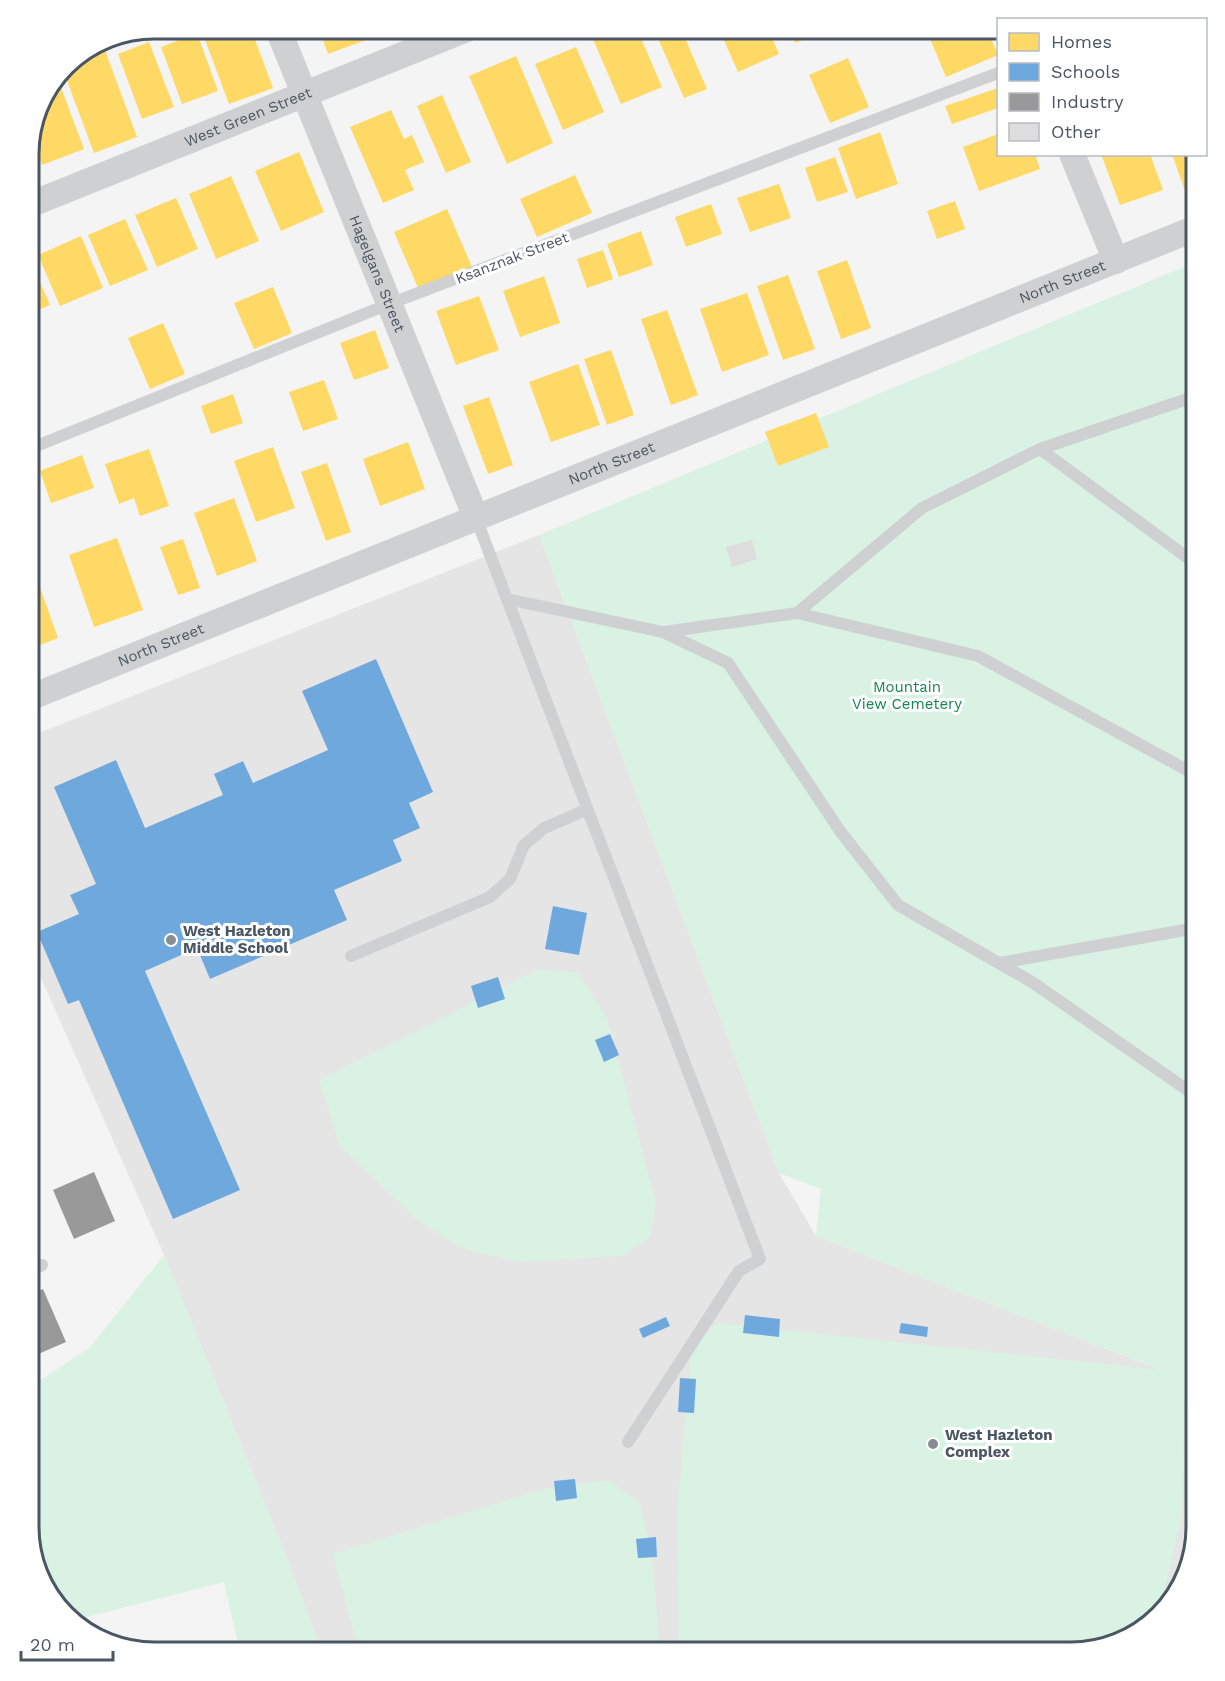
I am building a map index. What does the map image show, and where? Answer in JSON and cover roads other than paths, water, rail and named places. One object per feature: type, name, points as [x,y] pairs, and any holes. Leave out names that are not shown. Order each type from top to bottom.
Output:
[{"type":"street","name":"Hagelgans Street","points":[[282,39],[476,518]]},
{"type":"street","name":"West Green Street","points":[[39,201],[442,39]]},
{"type":"street","points":[[1073,156],[1116,261]]},
{"type":"street","name":"North Street","points":[[39,694],[1186,232]]},
{"type":"lane","name":"Ksanznak Street","points":[[39,445],[389,304],[997,74]]},
{"type":"lane","points":[[797,613],[922,508],[1040,449],[1186,400]]},
{"type":"lane","points":[[1040,449],[1186,556]]},
{"type":"lane","points":[[476,518],[760,1259],[739,1271],[628,1442]]},
{"type":"lane","points":[[507,599],[663,632],[728,663],[840,831],[898,905],[1032,982],[1186,1088]]},
{"type":"lane","points":[[663,632],[797,613],[978,656],[1186,769]]},
{"type":"lane","points":[[351,956],[490,897],[510,879],[524,845],[544,828],[586,810]]},
{"type":"lane","points":[[1000,963],[1186,930]]},
{"type":"place","name":"West Hazleton Middle School","points":[[171,940]]},
{"type":"place","name":"West Hazleton Complex","points":[[933,1444]]},
{"type":"park label","name":"Mountain View Cemetery","points":[[907,696]]}]
